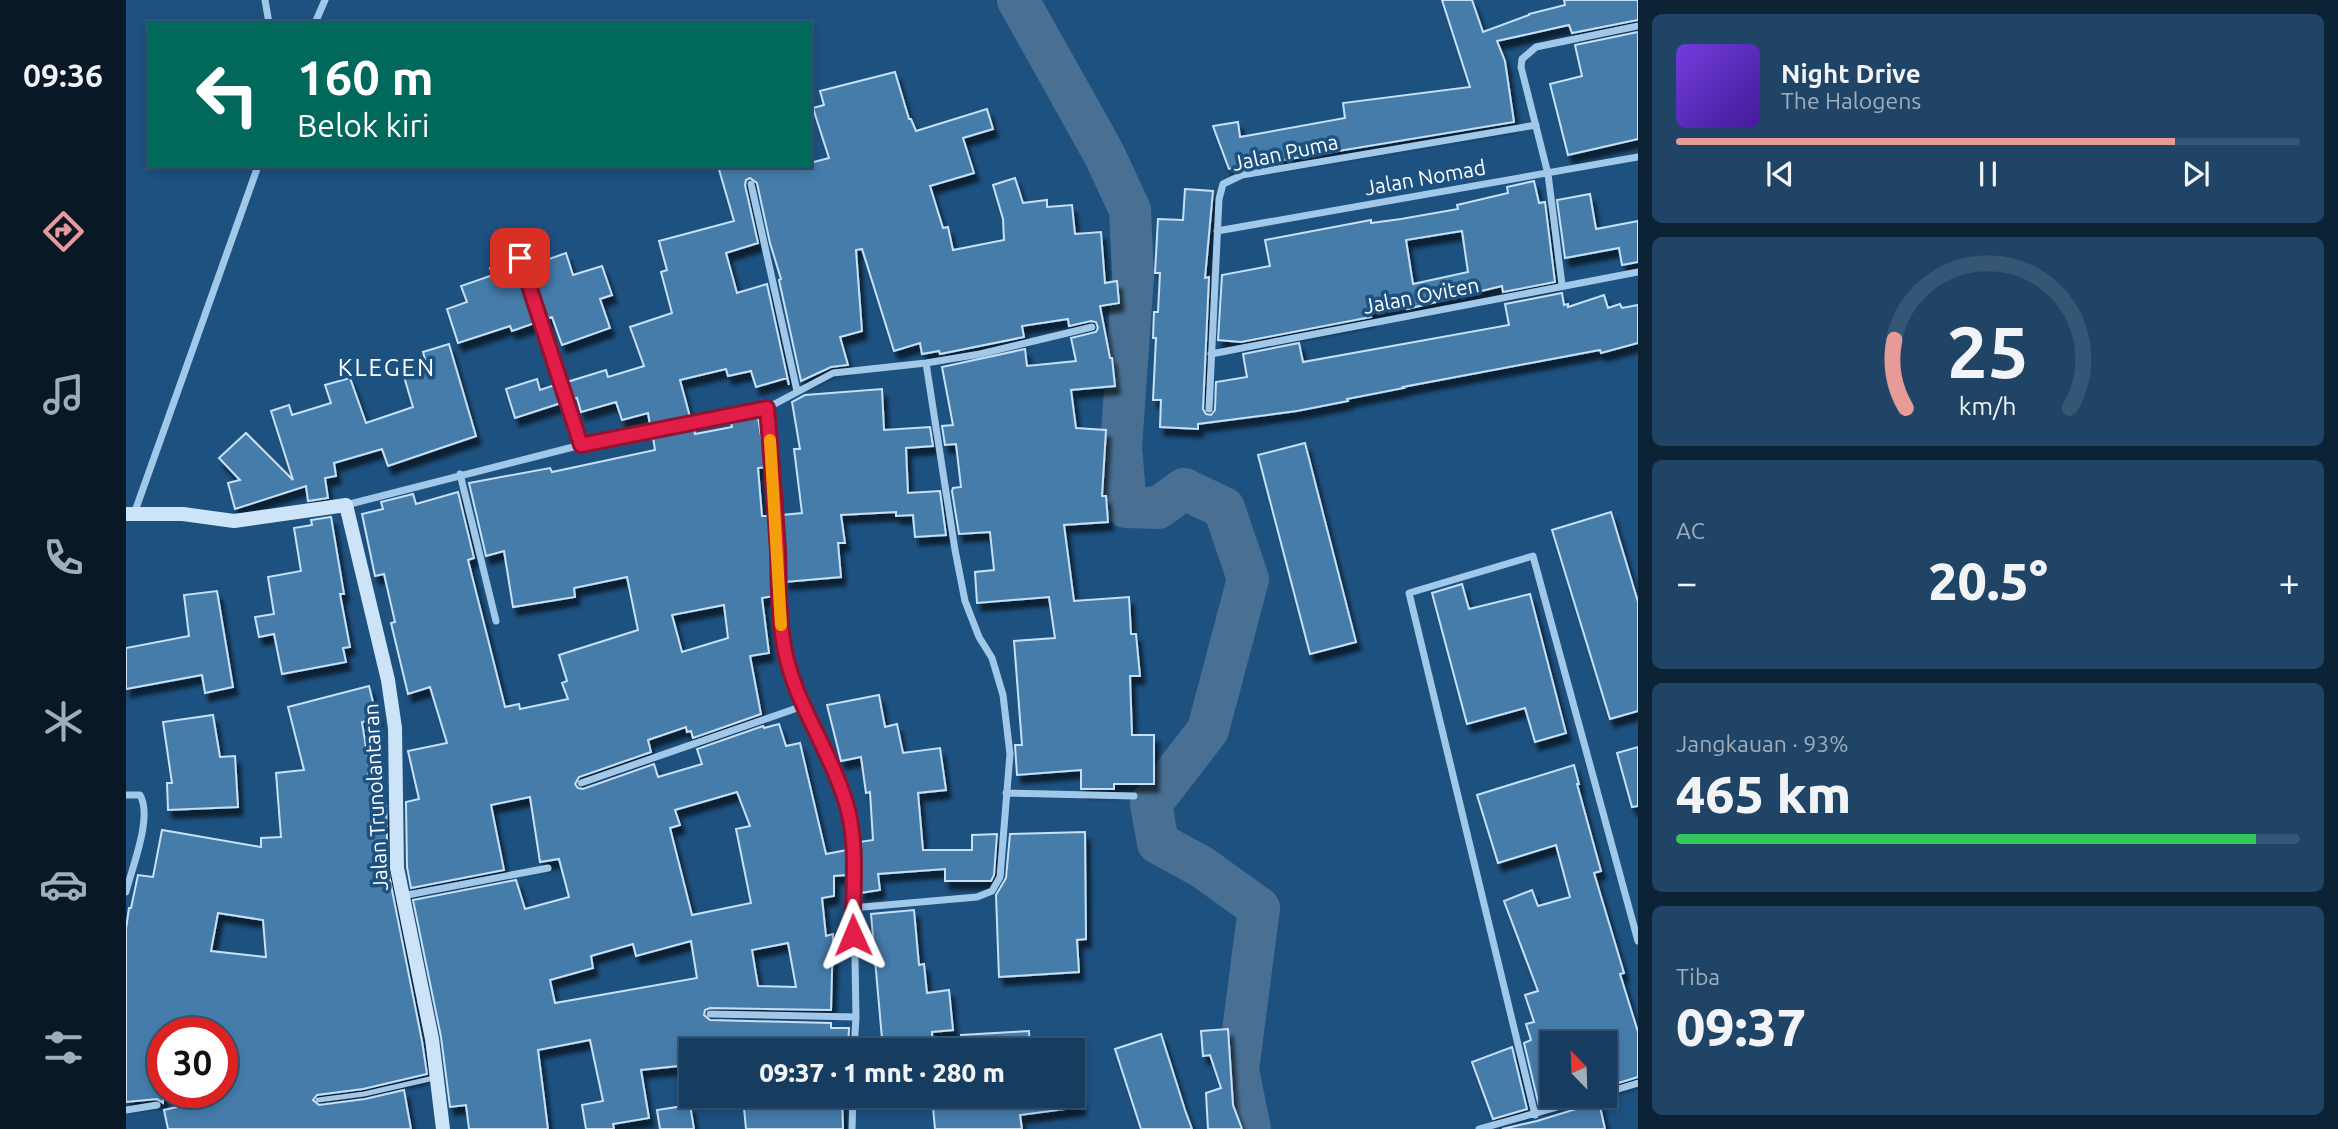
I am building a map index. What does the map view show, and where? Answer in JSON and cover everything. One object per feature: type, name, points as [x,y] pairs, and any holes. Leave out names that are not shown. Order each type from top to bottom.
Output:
[{"type":"street","points":[[265,0],[269,21]]},
{"type":"street","points":[[317,21],[325,0]]},
{"type":"street","points":[[1562,285],[1548,174],[1521,68],[1522,59],[1536,47],[1638,26]]},
{"type":"street","name":"Jalan Puma","points":[[1209,409],[1217,231],[1223,184],[1241,175],[1535,125]]},
{"type":"street","name":"Jalan Nomad","points":[[1217,231],[1638,157]]},
{"type":"street","points":[[257,168],[130,514],[183,514],[234,521],[346,505],[581,445],[767,408],[834,373],[980,354],[1092,327]]},
{"type":"street","points":[[751,184],[797,391]]},
{"type":"street","points":[[520,258],[581,445]]},
{"type":"street","name":"Jalan Oviten","points":[[1211,354],[1638,272]]},
{"type":"street","points":[[852,908],[977,897],[992,891],[1000,877],[1010,754],[1003,695],[992,658],[979,637],[965,601],[926,363]]},
{"type":"street","points":[[767,408],[777,529],[781,630],[785,655],[803,706],[847,804],[853,842],[855,1038]]},
{"type":"street","points":[[460,474],[496,621]]},
{"type":"street","name":"Jalan Trunolantaran","points":[[346,505],[388,680],[395,727],[397,868],[432,1039],[443,1129]]},
{"type":"street","points":[[1535,1115],[1409,593],[1534,556],[1638,941]]},
{"type":"street","points":[[581,783],[803,706]]},
{"type":"street","points":[[1006,793],[1134,796]]},
{"type":"street","points":[[126,795],[140,795],[145,803],[145,817],[126,892]]},
{"type":"street","points":[[401,897],[548,868]]},
{"type":"street","points":[[710,1014],[856,1017]]},
{"type":"street","points":[[1617,1089],[1638,1083]]},
{"type":"street","points":[[126,1110],[147,1107]]},
{"type":"street","points":[[852,1129],[853,1108]]},
{"type":"street","points":[[1479,1129],[1558,1108]]},
{"type":"lane","points":[[318,1100],[365,1094],[437,1077]]},
{"type":"building","points":[[1442,0],[1472,0],[1483,32],[1529,14],[1565,5],[1564,0],[1638,0],[1638,20],[1572,33],[1569,25],[1497,41],[1505,61],[1514,122],[1229,169],[1213,126],[1238,122],[1240,137],[1345,118],[1343,103],[1470,87]]},
{"type":"building","points":[[1638,32],[1638,139],[1568,155],[1550,84],[1582,76],[1575,45]]},
{"type":"building","points":[[895,72],[909,119],[916,131],[987,109],[993,129],[963,138],[974,173],[930,186],[943,228],[948,227],[953,250],[1004,240],[1003,219],[993,185],[1015,178],[1023,203],[1047,200],[1047,207],[1072,205],[1075,234],[1101,232],[1105,283],[1117,281],[1119,303],[1100,306],[1112,358],[1115,386],[1071,390],[1076,428],[1106,430],[1102,496],[1106,496],[1108,522],[1064,525],[1074,601],[1129,597],[1131,634],[1136,634],[1140,676],[1130,676],[1132,735],[1154,735],[1154,784],[1114,784],[1114,789],[1081,789],[1081,770],[1017,775],[1015,745],[1022,745],[1014,641],[1055,638],[1049,597],[977,603],[975,572],[994,570],[990,532],[959,534],[952,491],[953,488],[961,487],[956,444],[945,445],[942,426],[953,425],[942,367],[1025,349],[1027,366],[1076,361],[1071,338],[1096,332],[1096,322],[1069,326],[1068,319],[1022,326],[1024,337],[940,354],[939,351],[922,354],[920,343],[894,351],[862,249],[856,250],[862,331],[840,337],[848,365],[831,367],[801,381],[779,280],[781,279],[757,183],[750,178],[745,185],[758,243],[726,253],[737,293],[767,284],[789,385],[787,378],[756,387],[751,371],[728,376],[726,369],[680,380],[690,417],[650,425],[648,413],[622,420],[616,402],[581,412],[577,398],[573,399],[567,382],[606,370],[608,377],[644,366],[630,327],[672,313],[661,272],[667,270],[659,241],[734,221],[719,168],[812,168],[812,162],[829,158],[813,108],[824,105],[820,91]]},
{"type":"building","points":[[1534,181],[1539,203],[1545,202],[1555,282],[1503,292],[1502,286],[1407,309],[1405,304],[1370,313],[1371,317],[1241,342],[1218,340],[1222,275],[1270,266],[1265,240],[1371,220],[1371,223],[1458,209],[1457,205],[1508,193],[1507,187]],"holes":[[[1462,231],[1468,272],[1413,284],[1406,240]]]},
{"type":"building","points":[[1185,189],[1213,191],[1205,278],[1209,277],[1203,409],[1206,414],[1211,415],[1215,410],[1216,382],[1247,377],[1243,354],[1299,343],[1303,362],[1509,325],[1505,304],[1562,293],[1564,305],[1568,304],[1568,307],[1604,295],[1608,308],[1620,304],[1622,308],[1638,305],[1638,343],[1601,353],[1600,350],[1403,387],[1297,411],[1198,424],[1198,429],[1160,427],[1161,400],[1153,400],[1156,338],[1153,338],[1154,312],[1158,312],[1160,273],[1155,273],[1158,219],[1183,220]]},
{"type":"building","points":[[1590,194],[1596,229],[1638,221],[1638,262],[1622,265],[1619,248],[1565,258],[1557,200]]},
{"type":"building","points":[[566,253],[573,275],[602,266],[612,295],[600,299],[610,328],[562,345],[552,317],[546,319],[529,266]]},
{"type":"building","points":[[514,260],[535,323],[512,331],[510,326],[458,343],[447,309],[467,302],[461,286],[493,275],[490,268]]},
{"type":"building","points":[[449,344],[476,436],[388,466],[382,449],[334,463],[336,476],[325,478],[328,498],[308,501],[306,486],[235,509],[228,483],[240,480],[219,458],[246,433],[293,480],[271,411],[289,405],[292,415],[331,403],[325,385],[350,378],[366,423],[413,407],[402,370],[426,363],[423,352]]},
{"type":"building","points":[[537,379],[540,390],[555,385],[561,403],[515,418],[506,389]]},
{"type":"building","points":[[882,389],[884,430],[930,427],[933,446],[906,448],[908,493],[940,491],[946,535],[915,537],[913,515],[896,516],[896,512],[841,515],[845,543],[838,543],[841,577],[785,582],[782,515],[802,513],[794,449],[800,449],[792,402],[805,395]]},
{"type":"building","points":[[758,417],[766,467],[758,468],[762,516],[770,516],[774,596],[762,598],[769,653],[750,656],[761,714],[693,738],[686,727],[648,740],[651,752],[579,777],[575,784],[583,789],[654,764],[658,777],[702,764],[697,749],[763,726],[764,728],[779,724],[786,746],[800,743],[826,854],[847,850],[847,875],[834,876],[834,896],[822,898],[826,936],[833,934],[831,1010],[710,1008],[705,1010],[704,1015],[710,1020],[831,1023],[831,1028],[849,1028],[849,1038],[679,1038],[679,1066],[641,1070],[649,1118],[613,1124],[614,1129],[586,1129],[582,1105],[603,1101],[590,1040],[538,1050],[548,1129],[469,1129],[466,1105],[450,1107],[441,1037],[413,900],[516,880],[525,909],[569,897],[559,859],[540,862],[530,797],[491,805],[504,870],[411,888],[407,867],[406,802],[419,799],[408,751],[447,743],[430,687],[408,694],[391,623],[395,622],[384,574],[375,576],[362,514],[383,509],[381,502],[413,494],[416,504],[458,492],[474,558],[468,560],[505,707],[519,704],[520,709],[568,699],[562,683],[567,681],[559,655],[638,630],[627,577],[574,588],[575,597],[513,607],[504,551],[486,556],[469,483],[550,468],[552,472],[655,450],[653,437],[694,429],[695,434],[732,427],[731,423]],"holes":[[[724,605],[728,638],[682,652],[672,615]],[[737,792],[750,826],[736,829],[751,903],[692,915],[670,828],[680,825],[675,810]],[[691,941],[697,978],[555,1003],[550,980],[593,968],[591,956],[633,944],[636,956]],[[788,943],[796,987],[758,986],[752,950]]]},
{"type":"building","points":[[1305,443],[1356,642],[1310,654],[1258,455]]},
{"type":"building","points":[[1611,512],[1638,602],[1638,711],[1610,719],[1552,530]]},
{"type":"building","points":[[331,517],[344,594],[340,594],[350,647],[343,648],[346,662],[282,674],[274,634],[259,637],[255,617],[274,614],[268,577],[301,571],[294,528],[312,525],[311,520]]},
{"type":"building","points":[[1462,584],[1469,609],[1530,594],[1566,733],[1535,742],[1525,708],[1467,724],[1432,593]]},
{"type":"building","points":[[217,591],[233,687],[205,693],[202,675],[126,689],[126,648],[189,636],[184,595]]},
{"type":"building","points":[[369,686],[377,718],[362,722],[373,809],[386,806],[388,870],[427,1074],[363,1089],[317,1095],[313,1100],[319,1105],[404,1090],[411,1129],[168,1129],[164,1110],[238,1108],[238,1017],[147,1017],[147,1100],[126,1102],[126,929],[138,875],[153,877],[162,830],[261,847],[261,838],[281,837],[276,773],[304,770],[288,707]],"holes":[[[218,913],[263,920],[266,957],[211,951]]]},
{"type":"building","points":[[879,695],[885,727],[897,724],[903,753],[940,748],[946,790],[918,793],[923,850],[972,850],[972,835],[997,834],[994,875],[991,881],[945,881],[945,869],[878,874],[880,890],[860,893],[859,842],[873,840],[870,792],[866,793],[861,757],[841,761],[827,705]]},
{"type":"building","points":[[213,715],[220,757],[235,756],[238,807],[168,810],[167,783],[172,783],[163,722]]},
{"type":"building","points":[[1638,747],[1638,806],[1632,807],[1617,753]]},
{"type":"building","points":[[1574,765],[1601,871],[1594,873],[1624,973],[1620,974],[1638,1032],[1638,1077],[1617,1083],[1617,1031],[1540,1031],[1539,1106],[1524,1043],[1531,1040],[1526,1024],[1534,1022],[1525,995],[1538,991],[1504,901],[1532,890],[1538,906],[1570,897],[1556,845],[1498,863],[1477,795]]},
{"type":"building","points":[[1085,832],[1086,939],[1077,940],[1079,972],[999,977],[996,895],[1006,878],[1010,834]]},
{"type":"building","points":[[914,910],[919,965],[924,964],[927,993],[949,990],[953,1030],[932,1032],[932,1038],[882,1038],[871,914]]},
{"type":"building","points":[[1228,1029],[1233,1105],[1242,1129],[1208,1129],[1206,1093],[1221,1088],[1210,1055],[1203,1056],[1201,1031]]},
{"type":"building","points":[[1029,1031],[1029,1038],[961,1038],[961,1035]]},
{"type":"building","points":[[1161,1034],[1192,1129],[1141,1129],[1115,1049]]},
{"type":"building","points":[[1512,1047],[1527,1109],[1493,1119],[1472,1062]]},
{"type":"building","points":[[690,1108],[694,1129],[660,1129],[657,1110]]},
{"type":"building","points":[[744,1108],[842,1108],[843,1129],[746,1129]]},
{"type":"building","points":[[933,1108],[1073,1108],[1020,1115],[1022,1129],[935,1129]]},
{"type":"building","points":[[1579,1108],[1600,1108],[1605,1129],[1502,1129]]},
{"type":"waterway","points":[[1018,0],[1104,154],[1130,210],[1133,276],[1121,447],[1126,507],[1158,508],[1184,489],[1224,508],[1248,579],[1208,730],[1151,804],[1158,843],[1202,867],[1259,908],[1238,1070],[1250,1129]]},
{"type":"slow traffic","points":[[770,440],[781,625]]},
{"type":"district","name":"KLEGEN","points":[[387,367]]},
{"type":"route","points":[[520,258],[581,445],[767,408],[777,529],[781,630],[785,655],[803,706],[847,804],[853,842],[853,935]]}]
